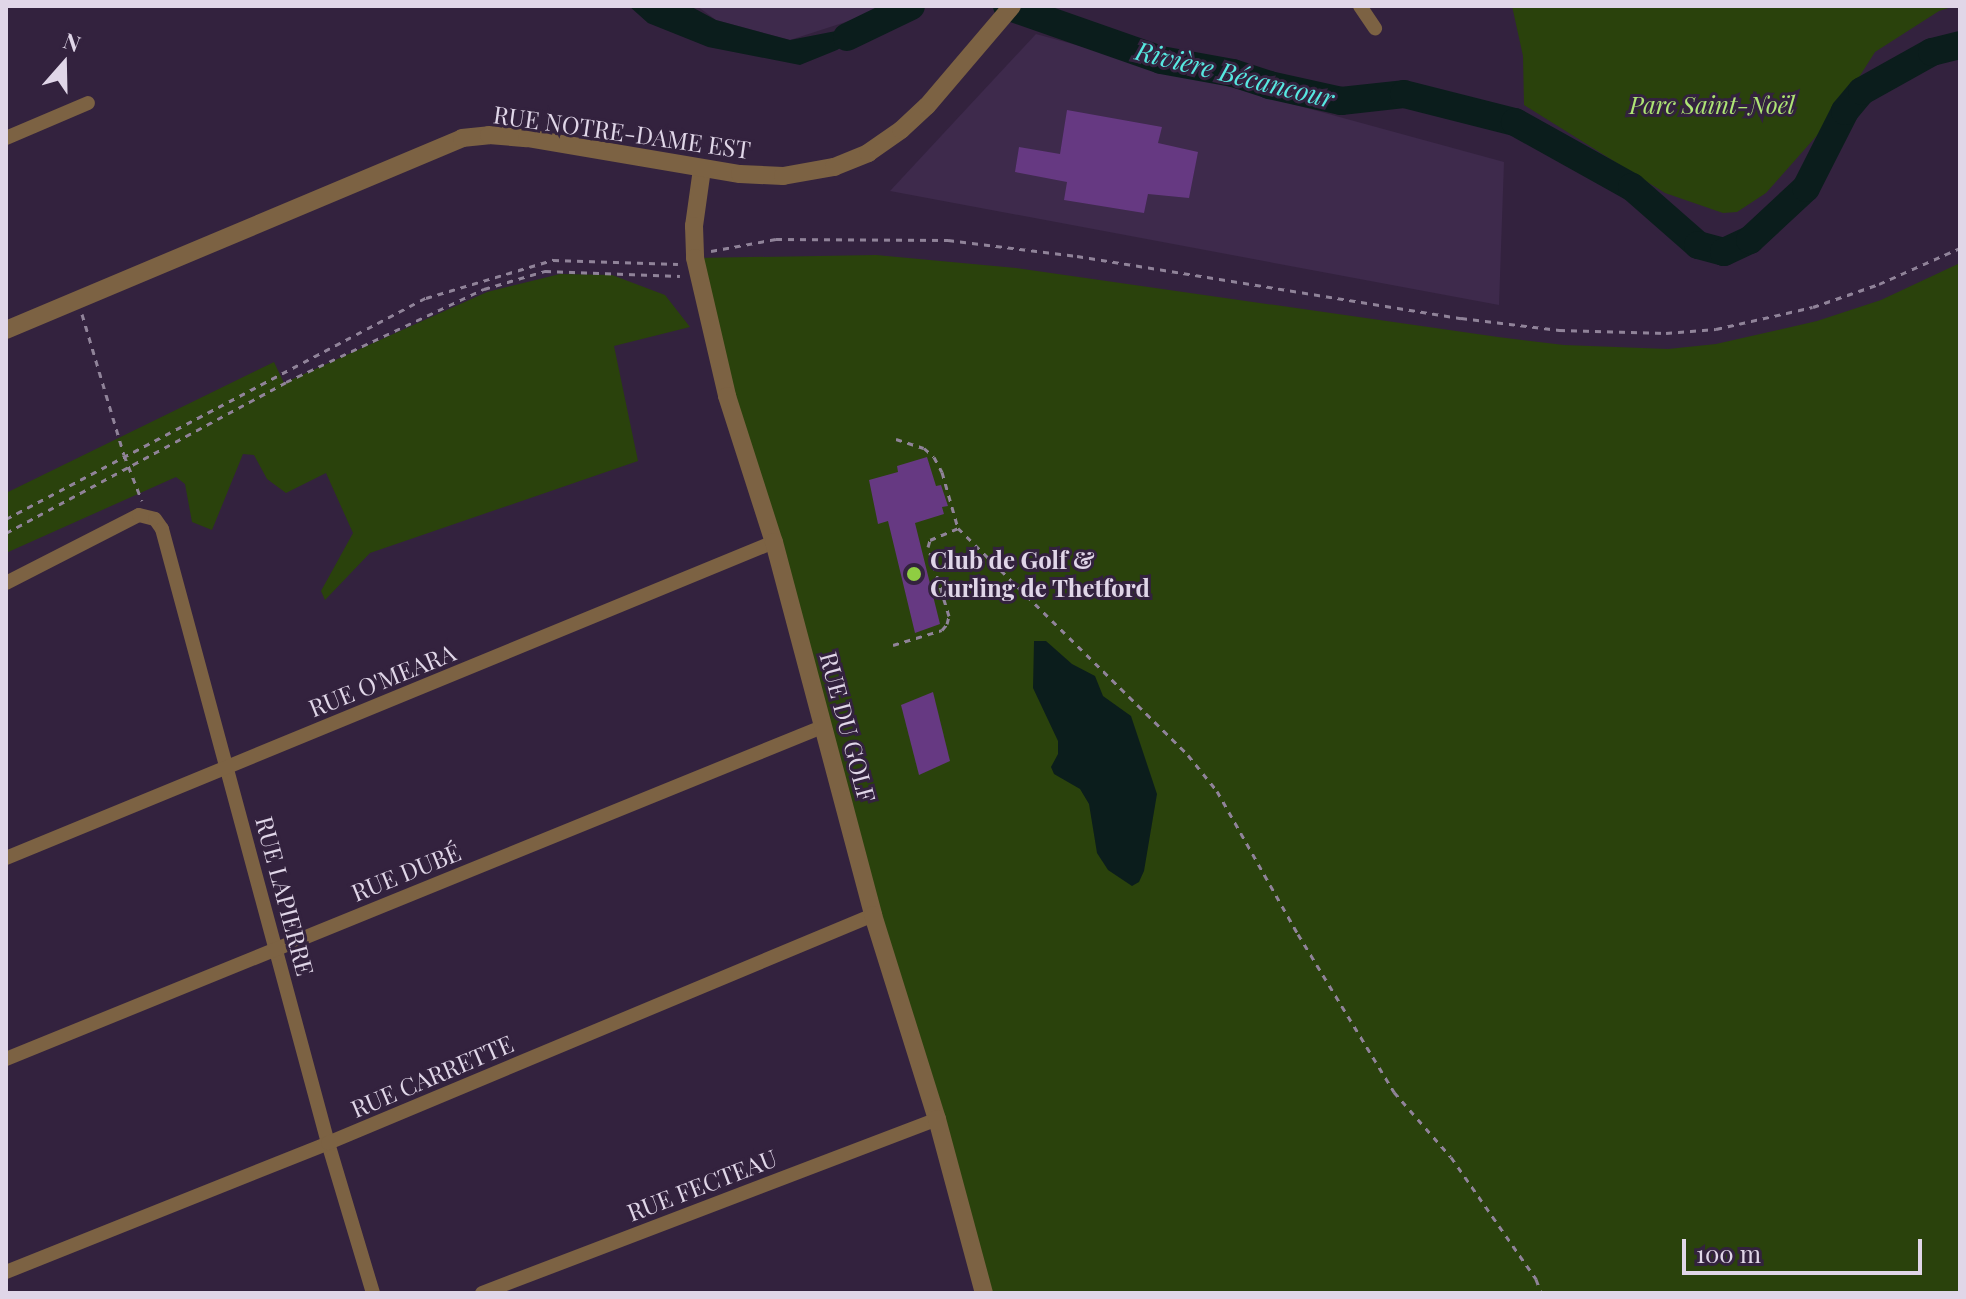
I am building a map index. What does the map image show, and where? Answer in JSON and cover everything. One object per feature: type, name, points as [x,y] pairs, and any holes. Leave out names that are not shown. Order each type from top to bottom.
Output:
[{"type":"street","name":"RUE NOTRE-DAME EST","points":[[6,330],[462,138],[489,135],[527,138],[702,169],[783,176],[834,167],[868,153],[927,106],[1012,6]]},
{"type":"street","points":[[1360,6],[1375,28]]},
{"type":"street","points":[[6,138],[88,103]]},
{"type":"street","name":"RUE DU GOLF","points":[[702,169],[694,226],[697,268],[727,396],[774,542],[873,915],[937,1119],[984,1293]]},
{"type":"street","points":[[6,583],[139,515],[149,515]]},
{"type":"street","name":"RUE LAPIERRE","points":[[149,515],[162,529],[328,1143],[373,1293]]},
{"type":"street","name":"RUE O'MEARA","points":[[6,858],[774,542]]},
{"type":"street","name":"RUE DUBÉ","points":[[6,1059],[822,727]]},
{"type":"street","name":"RUE CARRETTE","points":[[6,1272],[328,1143],[873,915]]},
{"type":"street","name":"RUE FECTEAU","points":[[482,1293],[937,1119]]},
{"type":"path","points":[[6,533],[286,382],[440,307],[484,289],[545,271],[697,268],[722,247],[776,239],[948,240],[1077,256],[1461,318],[1559,330],[1666,333],[1716,329],[1813,307],[1879,284],[1960,248]]},
{"type":"path","points":[[6,519],[426,298],[553,260],[697,268]]},
{"type":"path","points":[[78,301],[124,455],[149,515]]},
{"type":"path","points":[[896,439],[924,448],[934,457],[942,472],[958,528],[1188,755],[1217,791],[1298,934],[1394,1092],[1451,1157],[1536,1279],[1541,1293]]},
{"type":"path","points":[[893,645],[942,630],[947,624],[949,616],[928,547],[930,540],[958,528]]},
{"type":"shaded area","points":[[629,6],[690,6],[716,20],[790,40],[882,22],[837,50],[800,65],[708,47],[648,23]]},
{"type":"shaded area","points":[[697,6],[895,6],[790,40],[716,20]]},
{"type":"shaded area","points":[[1036,34],[1504,162],[1499,305],[890,191]]},
{"type":"shaded area","points":[[1034,641],[1046,641],[1072,664],[1095,676],[1103,696],[1131,716],[1157,794],[1144,871],[1139,882],[1132,886],[1108,870],[1097,853],[1089,804],[1080,789],[1054,774],[1051,767],[1058,754],[1058,741],[1033,688]]},
{"type":"green space","name":"Parc Saint-Noël","points":[[1512,6],[1955,6],[1939,11],[1875,52],[1835,115],[1766,193],[1737,212],[1723,213],[1665,193],[1524,105],[1523,56]]},
{"type":"green space","points":[[876,255],[1016,268],[1564,345],[1668,349],[1716,344],[1817,321],[1881,300],[1960,263],[1960,1293],[984,1293],[695,258]]},
{"type":"green space","points":[[560,274],[612,275],[665,295],[690,327],[614,346],[638,461],[370,553],[325,600],[321,591],[353,533],[326,473],[286,493],[267,479],[254,455],[243,454],[212,530],[192,522],[185,484],[176,477],[6,553],[6,493],[274,362],[284,383],[487,292]]},
{"type":"building","points":[[1067,110],[1162,127],[1158,143],[1198,152],[1189,198],[1148,194],[1144,213],[1064,200],[1067,182],[1015,172],[1019,147],[1060,154]]},
{"type":"building","name":"Club de Golf & Curling de Thetford","points":[[927,457],[936,486],[941,485],[948,506],[942,507],[944,514],[915,523],[940,624],[915,633],[888,521],[878,524],[869,480],[898,472],[897,466]]},
{"type":"building","points":[[933,692],[950,761],[919,775],[901,705]]},
{"type":"waterway","name":"Rivière Bécancour","points":[[847,37],[911,6]]},
{"type":"waterway","name":"Rivière Bécancour","points":[[1007,6],[1161,60],[1233,73],[1269,85],[1341,101],[1404,94],[1515,122],[1632,187],[1698,245],[1724,252],[1750,240],[1806,188],[1845,111],[1862,91],[1932,52],[1960,45]]},
{"type":"place","name":"Club de Golf & Curling de Thetford","points":[[914,574]]}]
